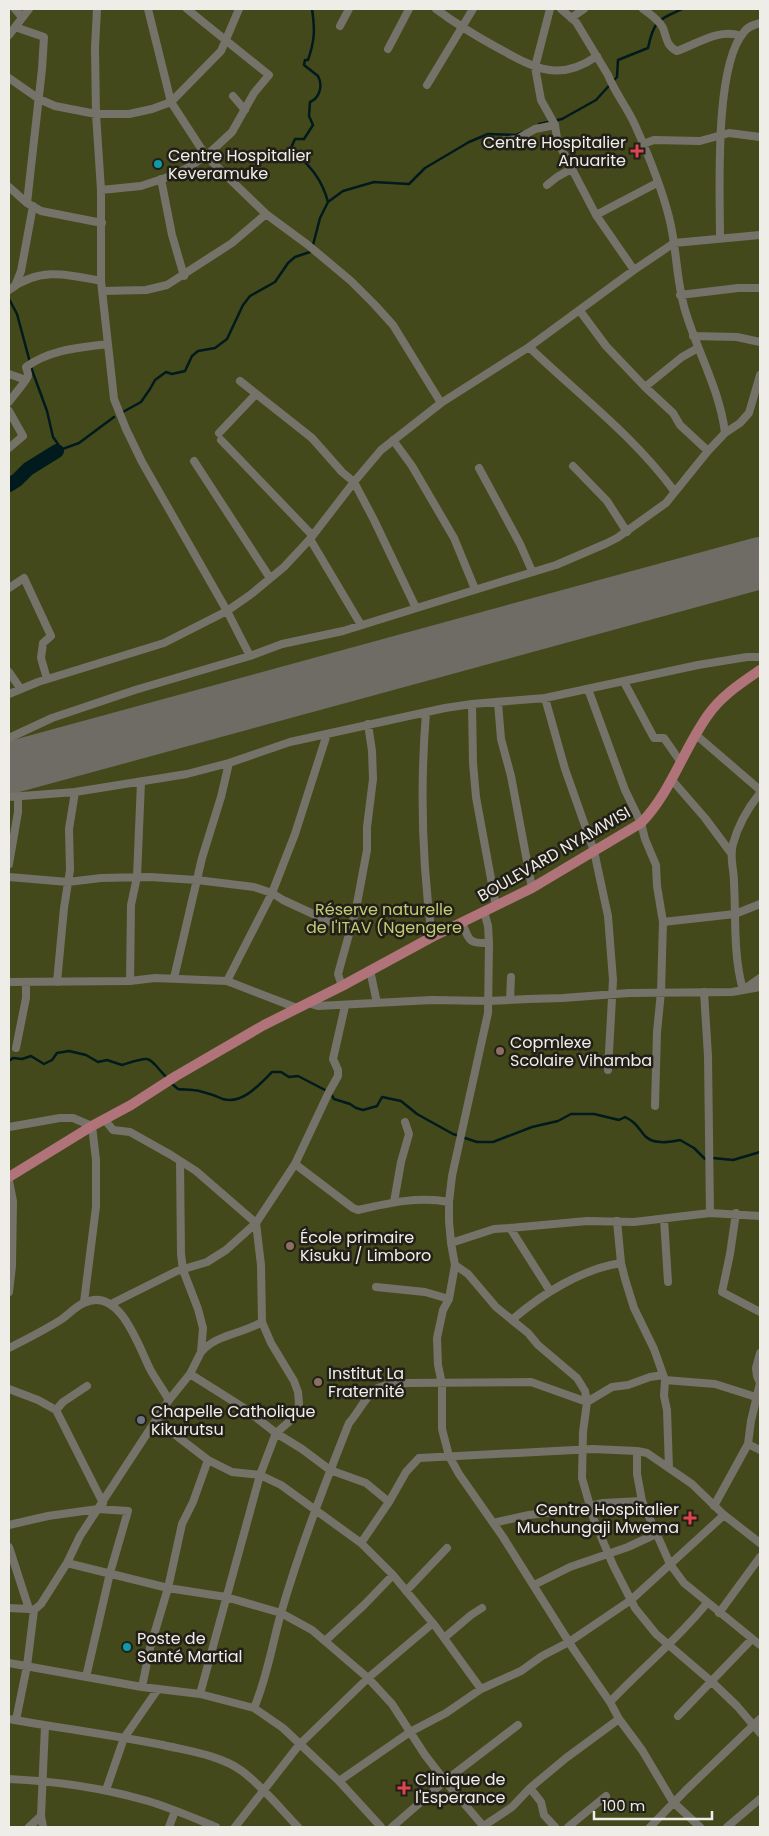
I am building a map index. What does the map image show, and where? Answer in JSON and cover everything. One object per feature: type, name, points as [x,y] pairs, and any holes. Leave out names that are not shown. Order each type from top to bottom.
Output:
[{"type":"main road","name":"BOULEVARD NYAMWISI","points":[[9,1177],[168,1081],[297,1008],[432,937],[532,888],[641,824],[655,808],[672,780],[695,734],[708,714],[734,688],[758,673]]},
{"type":"street","points":[[15,9],[22,17]]},
{"type":"street","points":[[9,35],[29,9]]},
{"type":"street","points":[[98,9],[95,48],[96,114],[102,223],[101,281],[114,399],[126,429],[165,504],[227,611],[250,656]]},
{"type":"street","points":[[148,9],[171,102],[206,156],[266,214],[308,245],[374,304],[393,325],[441,403]]},
{"type":"street","points":[[101,190],[141,186],[189,168],[206,156],[232,132],[254,93],[269,75],[187,9]]},
{"type":"street","points":[[9,78],[39,99],[55,106],[96,114],[141,112],[171,102],[221,50],[239,9]]},
{"type":"street","points":[[340,26],[350,9]]},
{"type":"street","points":[[388,49],[409,9]]},
{"type":"street","points":[[436,9],[461,28],[516,59],[535,67],[548,70],[576,69],[597,56]]},
{"type":"street","points":[[427,85],[473,9]]},
{"type":"street","points":[[550,9],[535,67],[541,100],[554,122],[557,138],[596,215],[634,270]]},
{"type":"street","points":[[561,9],[576,22],[597,56],[635,124],[643,144],[669,217],[680,294],[719,404],[725,432]]},
{"type":"street","points":[[571,18],[584,9]]},
{"type":"street","points":[[643,9],[652,15],[663,27],[667,43],[672,49],[677,51],[698,41],[731,32],[741,36]]},
{"type":"street","points":[[720,238],[720,136],[728,75],[734,50],[741,36],[750,26],[760,23]]},
{"type":"street","points":[[12,288],[21,272],[30,205],[44,37],[15,27]]},
{"type":"street","points":[[233,96],[245,110]]},
{"type":"street","points":[[501,141],[517,139],[535,129],[554,122]]},
{"type":"street","points":[[643,144],[654,140],[700,141],[729,133],[760,137]]},
{"type":"street","points":[[548,185],[557,176],[573,168]]},
{"type":"street","points":[[161,179],[172,235],[184,276]]},
{"type":"street","points":[[596,215],[657,182]]},
{"type":"street","points":[[9,187],[30,205],[42,211],[102,223]]},
{"type":"street","points":[[102,291],[146,290],[167,285],[184,276],[232,243],[266,214]]},
{"type":"street","points":[[9,694],[20,688],[47,679],[164,643],[227,611],[284,567],[311,537],[381,450],[441,403],[580,311],[634,270],[674,243],[760,235]]},
{"type":"street","points":[[12,288],[24,280],[48,273],[101,281]]},
{"type":"street","points":[[680,294],[738,288],[760,288]]},
{"type":"street","points":[[580,311],[606,346],[673,413],[680,425],[708,451]]},
{"type":"street","points":[[694,336],[738,337],[760,342]]},
{"type":"street","points":[[9,402],[28,376],[26,368],[35,361],[55,352],[108,344]]},
{"type":"street","points":[[529,346],[630,439],[657,468],[675,492]]},
{"type":"street","points":[[645,387],[682,357],[698,348]]},
{"type":"street","points":[[9,374],[26,380]]},
{"type":"street","points":[[9,738],[52,718],[135,690],[250,656],[282,644],[361,625],[556,565],[595,549],[627,532],[666,503],[725,432],[740,423],[749,413],[760,375]]},
{"type":"street","points":[[240,381],[312,438],[342,472],[354,482],[378,526],[416,608]]},
{"type":"street","points":[[256,394],[220,436],[311,537],[361,625]]},
{"type":"street","points":[[9,411],[24,436],[9,448]]},
{"type":"street","points":[[393,440],[412,466],[454,538],[475,589]]},
{"type":"street","points":[[194,461],[270,578]]},
{"type":"street","points":[[572,466],[607,501],[620,518],[627,532]]},
{"type":"street","points":[[479,468],[520,544],[532,571]]},
{"type":"street","points":[[9,588],[24,578],[51,636],[43,643],[41,658],[47,679]]},
{"type":"street","points":[[9,797],[75,792],[187,774],[290,742],[368,724],[472,704],[545,698],[698,665],[748,657],[760,657]]},
{"type":"street","points":[[9,672],[20,688]]},
{"type":"street","points":[[624,682],[654,738],[664,738],[680,761]]},
{"type":"street","points":[[588,689],[625,790],[641,824],[656,865],[657,886],[663,922],[655,1106]]},
{"type":"street","points":[[545,698],[564,769],[594,852],[608,916],[612,995],[608,1070]]},
{"type":"street","points":[[498,703],[501,739],[532,888]]},
{"type":"street","points":[[472,704],[476,797],[496,906]]},
{"type":"street","points":[[426,713],[423,802],[424,866],[432,937]]},
{"type":"street","points":[[342,986],[338,974],[356,909],[367,850],[367,827],[373,779],[372,751],[368,724]]},
{"type":"street","points":[[227,980],[272,893],[295,834],[327,734]]},
{"type":"street","points":[[695,734],[760,792],[738,828],[731,853],[736,956],[743,990]]},
{"type":"street","points":[[174,978],[202,858],[229,762]]},
{"type":"street","points":[[672,780],[705,818],[731,853]]},
{"type":"street","points":[[130,981],[131,905],[137,877],[141,782]]},
{"type":"street","points":[[57,982],[64,908],[70,870],[69,829],[75,792]]},
{"type":"street","points":[[9,864],[18,812],[18,796]]},
{"type":"street","points":[[9,877],[68,882],[137,877],[198,880],[254,887],[272,893],[282,900],[350,931]]},
{"type":"street","points":[[663,922],[735,914],[760,904]]},
{"type":"street","points":[[484,911],[488,926],[489,943],[489,1002],[481,1050],[452,1176],[449,1202],[451,1243],[455,1265],[449,1299],[443,1310],[437,1338],[438,1366],[442,1384],[442,1429],[449,1456],[458,1474],[534,1585],[569,1642],[610,1702],[619,1720],[642,1750],[673,1802],[700,1827]]},
{"type":"street","points":[[462,922],[469,940],[477,944],[489,943]]},
{"type":"street","points":[[370,970],[377,1003]]},
{"type":"street","points":[[510,1000],[511,977]]},
{"type":"street","points":[[9,982],[130,981],[155,978],[227,980],[297,1008]]},
{"type":"street","points":[[743,990],[760,978]]},
{"type":"street","points":[[16,1048],[27,990],[26,982]]},
{"type":"street","points":[[308,1003],[318,1006],[345,1006],[432,1000],[489,1002],[661,992],[732,992],[760,987]]},
{"type":"street","points":[[704,992],[708,1056],[710,1213]]},
{"type":"street","points":[[111,1304],[183,1270],[207,1262],[226,1250],[256,1223],[295,1164],[338,1076],[338,1070],[333,1059],[345,1006]]},
{"type":"street","points":[[9,1127],[60,1118],[73,1118],[92,1126],[96,1160],[96,1207],[84,1302]]},
{"type":"street","points":[[105,1120],[113,1130],[130,1132],[196,1171],[256,1223],[261,1265],[262,1322],[270,1343],[294,1381],[298,1392],[299,1404],[297,1410],[290,1421],[276,1433],[260,1475],[200,1694]]},
{"type":"street","points":[[394,1202],[401,1162],[409,1134],[405,1122]]},
{"type":"street","points":[[180,1161],[181,1254],[183,1270],[203,1328],[201,1352]]},
{"type":"street","points":[[295,1164],[358,1210],[394,1202],[435,1200],[449,1202]]},
{"type":"street","points":[[9,1181],[13,1201],[12,1266],[9,1292]]},
{"type":"street","points":[[451,1243],[494,1229],[587,1221],[634,1222],[710,1213],[736,1213],[760,1216]]},
{"type":"street","points":[[736,1213],[722,1292],[760,1312]]},
{"type":"street","points":[[664,1219],[668,1282]]},
{"type":"street","points":[[617,1221],[621,1263],[634,1308],[654,1349],[664,1378],[669,1468]]},
{"type":"street","points":[[510,1228],[550,1291]]},
{"type":"street","points":[[513,1319],[550,1291],[592,1271],[621,1263]]},
{"type":"street","points":[[455,1265],[468,1274],[496,1307],[528,1332],[538,1345],[577,1378],[585,1390],[587,1402],[582,1478],[594,1520],[613,1565],[645,1622],[668,1645],[712,1682],[760,1733]]},
{"type":"street","points":[[376,1287],[425,1292],[449,1299]]},
{"type":"street","points":[[9,1348],[36,1335],[84,1302],[96,1300],[111,1304],[120,1312],[169,1400]]},
{"type":"street","points":[[9,1608],[32,1610],[41,1604],[67,1563],[80,1536],[169,1400],[190,1374],[201,1352],[208,1344],[262,1322]]},
{"type":"street","points":[[714,1506],[748,1444],[760,1383],[756,1368],[760,1353]]},
{"type":"street","points":[[190,1374],[244,1408],[276,1433],[302,1448],[330,1470],[366,1483],[389,1502]]},
{"type":"street","points":[[254,1708],[263,1687],[281,1614],[314,1509],[349,1423],[377,1388],[407,1383],[531,1382],[587,1402],[612,1388],[628,1385],[650,1377],[714,1384],[756,1397]]},
{"type":"street","points":[[56,1410],[63,1402],[87,1386]]},
{"type":"street","points":[[9,1389],[38,1400],[56,1410],[101,1506]]},
{"type":"street","points":[[156,1420],[208,1460],[232,1472],[260,1475],[281,1485],[361,1543],[393,1575],[433,1623],[481,1689]]},
{"type":"street","points":[[748,1444],[760,1450]]},
{"type":"street","points":[[361,1543],[389,1502],[406,1472],[419,1458],[520,1451],[593,1449],[647,1453],[692,1484],[724,1515],[760,1543]]},
{"type":"street","points":[[637,1451],[637,1474],[642,1501],[670,1564],[684,1583],[760,1645]]},
{"type":"street","points":[[142,1687],[150,1648],[168,1588],[182,1524],[193,1502],[208,1460]]},
{"type":"street","points":[[493,1523],[603,1503],[642,1501]]},
{"type":"street","points":[[9,1525],[101,1506],[128,1511],[110,1573],[86,1677]]},
{"type":"street","points":[[339,1781],[410,1732],[446,1713],[481,1689],[521,1671],[542,1656],[569,1642],[631,1600],[724,1515]]},
{"type":"street","points":[[534,1585],[570,1566],[656,1534]]},
{"type":"street","points":[[9,1547],[32,1610],[28,1666],[12,1720],[124,1738],[184,1750],[224,1761],[241,1770],[298,1827]]},
{"type":"street","points":[[406,1591],[448,1548]]},
{"type":"street","points":[[719,1613],[760,1557]]},
{"type":"street","points":[[67,1563],[168,1588],[226,1597],[281,1614],[312,1630],[368,1678],[392,1704],[445,1781],[483,1827],[512,1808],[530,1788],[566,1758],[619,1720]]},
{"type":"street","points":[[325,1641],[393,1575]]},
{"type":"street","points":[[610,1702],[689,1625],[707,1603]]},
{"type":"street","points":[[444,1638],[482,1608]]},
{"type":"street","points":[[235,1827],[299,1744],[368,1678],[433,1623]]},
{"type":"street","points":[[678,1716],[752,1639]]},
{"type":"street","points":[[9,1663],[142,1687],[200,1694],[254,1708],[283,1728],[339,1781],[381,1827]]},
{"type":"street","points":[[106,1790],[124,1738],[158,1689]]},
{"type":"street","points":[[650,1827],[673,1802],[760,1719]]},
{"type":"street","points":[[392,1827],[445,1781],[518,1725]]},
{"type":"street","points":[[43,1827],[41,1816],[45,1726]]},
{"type":"street","points":[[9,1779],[43,1781],[106,1790],[150,1802],[216,1827]]},
{"type":"street","points":[[530,1788],[541,1802],[544,1815],[555,1827]]},
{"type":"street","points":[[568,1827],[606,1796]]},
{"type":"street","points":[[727,1827],[760,1799]]},
{"type":"street","points":[[169,1827],[175,1811]]},
{"type":"street","points":[[29,1827],[41,1816]]},
{"type":"green space","name":"Réserve naturelle de l'ITAV (Ngengere","points":[[9,9],[760,9],[760,1827],[9,1827]]},
{"type":"waterway","points":[[312,9],[313,40],[308,60],[305,60],[304,65],[318,76],[320,87],[316,98],[310,102],[309,116],[313,125],[304,139],[295,139],[291,148],[318,178],[328,202]]},
{"type":"waterway","points":[[539,124],[562,119],[596,100],[617,77],[618,60],[648,48],[652,32],[658,22],[682,9]]},
{"type":"waterway","points":[[121,413],[141,402],[155,380],[166,372],[172,374],[185,371],[192,356],[198,351],[215,348],[227,339],[243,305],[250,296],[275,282],[288,263],[295,257],[310,252],[320,218],[328,202],[343,191],[374,182],[409,184],[425,168],[469,142],[488,134],[516,135],[523,132]]},
{"type":"waterway","points":[[9,299],[17,314],[32,370],[47,411],[53,437],[58,444],[57,451],[79,443],[114,417]]},
{"type":"waterway","points":[[9,485],[28,469],[57,451]]},
{"type":"waterway","points":[[9,1061],[13,1058],[22,1059],[31,1056],[44,1064],[52,1060],[57,1053],[69,1051],[86,1055],[98,1062],[107,1060],[122,1065],[145,1059],[152,1062],[168,1079]]},
{"type":"waterway","points":[[171,1083],[178,1089],[201,1091],[230,1100],[244,1096],[272,1072],[281,1072],[289,1077],[298,1076],[327,1091]]},
{"type":"waterway","points":[[331,1094],[334,1099],[363,1110],[377,1106],[382,1097],[401,1101],[417,1114],[453,1134],[477,1142],[493,1142],[532,1127],[558,1121],[571,1114],[594,1114],[619,1120],[625,1117],[634,1123],[649,1139],[662,1142],[680,1140],[694,1148],[705,1159]]},
{"type":"waterway","points":[[713,1158],[733,1160],[760,1152]]},
{"type":"runway","points":[[9,768],[760,563]]},
{"type":"place","name":"Centre Hospitalier Anuarite","points":[[637,151]]},
{"type":"place","name":"Centre Hospitalier Keveramuke","points":[[158,164]]},
{"type":"place","name":"Copmlexe Scolaire Vihamba","points":[[500,1051]]},
{"type":"place","name":"École primaire Kisuku / Limboro","points":[[290,1246]]},
{"type":"place","name":"Institut La Fraternité","points":[[318,1382]]},
{"type":"place","name":"Chapelle Catholique Kikurutsu","points":[[141,1420]]},
{"type":"place","name":"Centre Hospitalier Muchungaji Mwema","points":[[690,1518]]},
{"type":"place","name":"Poste de Santé Martial","points":[[127,1647]]},
{"type":"place","name":"Clinique de l'Esperance","points":[[404,1788]]}]
